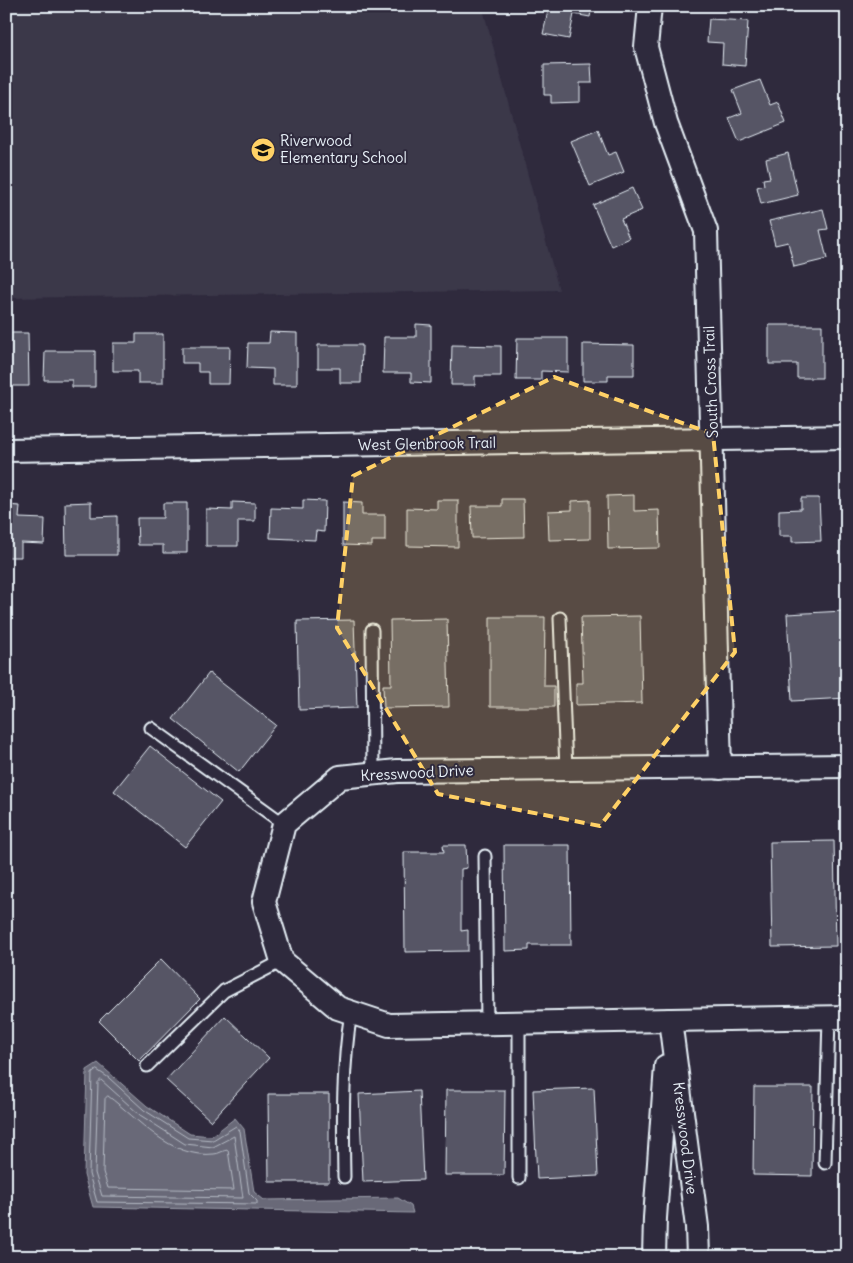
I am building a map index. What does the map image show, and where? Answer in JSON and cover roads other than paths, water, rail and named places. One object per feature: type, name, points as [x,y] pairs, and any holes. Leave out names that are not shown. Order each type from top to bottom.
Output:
[{"type":"street","name":"South Cross Trail","points":[[650,6],[646,47],[666,123],[706,231],[713,440],[720,768]]},
{"type":"street","name":"West Glenbrook Trail","points":[[6,450],[847,437]]},
{"type":"street","name":"Kresswood Drive","points":[[284,824],[340,777],[397,771],[847,766]]},
{"type":"street","points":[[284,824],[264,902],[282,961],[338,1008],[388,1024],[841,1017]]},
{"type":"street","name":"Kresswood Drive","points":[[654,1257],[655,1218],[670,1020]]},
{"type":"street","name":"Kresswood Drive","points":[[670,1020],[697,1226],[698,1257]]},
{"type":"lane","points":[[560,618],[566,770]]},
{"type":"lane","points":[[372,630],[373,774]]},
{"type":"lane","points":[[151,728],[284,824]]},
{"type":"lane","points":[[485,856],[487,1023]]},
{"type":"lane","points":[[147,1066],[224,991],[282,961]]},
{"type":"lane","points":[[825,1163],[847,967]]},
{"type":"lane","points":[[344,1177],[342,1092],[344,1053],[351,1012]]},
{"type":"lane","points":[[519,1178],[520,1023]]},
{"type":"water","points":[[98,1063],[147,1106],[190,1134],[212,1136],[235,1118],[244,1129],[254,1192],[264,1200],[398,1198],[411,1206],[413,1213],[93,1207],[84,1175],[87,1070]]},
{"type":"place","name":"Riverwood Elementary School","points":[[263,150]]}]
